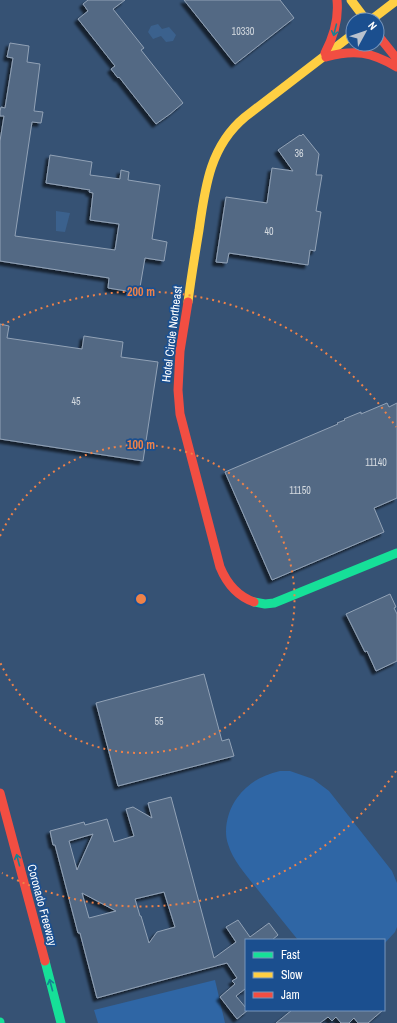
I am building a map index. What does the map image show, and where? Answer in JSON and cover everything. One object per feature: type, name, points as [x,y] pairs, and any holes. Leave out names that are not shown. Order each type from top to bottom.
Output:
[{"type":"main road","points":[[322,58],[331,43],[335,31],[338,15],[337,0]]},
{"type":"main road","points":[[350,0],[360,12]]},
{"type":"main road","points":[[381,12],[397,0]]},
{"type":"main road","name":"Hotel Circle Northeast","points":[[345,40],[244,117],[229,133],[215,155],[207,178],[180,351],[178,390],[180,414],[220,567],[226,581],[230,586],[246,599],[263,604],[274,603],[397,553]]},
{"type":"main road","points":[[385,44],[397,59]]},
{"type":"main road","points":[[322,58],[338,54],[360,52],[378,57],[397,67]]},
{"type":"main road","name":"Coronado Freeway","points":[[0,793],[61,1023]]},
{"type":"shaded area","points":[[158,24],[162,29],[169,27],[176,35],[173,41],[166,42],[161,36],[153,39],[148,32],[151,26]]},
{"type":"shaded area","points":[[56,211],[70,213],[65,232],[56,231]]},
{"type":"shaded area","points":[[280,771],[290,771],[313,779],[329,791],[392,871],[397,883],[397,927],[395,932],[385,943],[385,939],[297,939],[245,874],[230,850],[226,833],[227,820],[231,808],[242,792],[256,780]]},
{"type":"shaded area","points":[[215,980],[225,1023],[98,1023],[94,1010]]},
{"type":"building","points":[[88,0],[125,0],[113,9],[144,48],[141,50],[183,103],[156,124],[111,69],[115,66],[78,19],[88,11],[83,4]]},
{"type":"building","points":[[184,0],[280,0],[294,18],[235,64]]},
{"type":"building","points":[[10,43],[29,46],[27,62],[40,64],[34,111],[43,112],[41,123],[32,122],[15,236],[115,250],[119,224],[90,220],[93,193],[89,192],[90,190],[46,183],[50,155],[92,162],[90,175],[120,179],[121,170],[129,172],[128,180],[160,185],[152,239],[167,242],[164,261],[145,258],[139,293],[108,288],[109,278],[0,261],[0,141],[4,116],[0,116],[0,111],[1,107],[5,108],[13,58],[7,57]]},
{"type":"building","points":[[303,134],[319,154],[316,175],[322,175],[316,211],[321,212],[315,251],[310,250],[308,265],[229,253],[227,263],[216,262],[226,197],[267,203],[272,168],[293,171],[278,150]]},
{"type":"building","points":[[0,324],[9,326],[7,338],[82,349],[84,336],[123,342],[121,357],[158,362],[143,461],[0,439]]},
{"type":"building","points":[[387,403],[389,407],[397,403],[397,498],[374,508],[384,532],[272,580],[225,472],[338,424],[337,423],[345,420],[344,419],[361,412],[361,414]]},
{"type":"building","points":[[390,594],[396,607],[394,608],[397,614],[397,661],[376,671],[367,651],[365,652],[346,614]]},
{"type":"building","points":[[204,674],[222,741],[229,739],[234,756],[118,786],[96,703]]},
{"type":"building","points":[[171,797],[214,958],[236,942],[226,927],[238,920],[250,937],[269,923],[278,935],[273,939],[245,939],[245,989],[236,996],[245,1007],[245,1011],[247,1011],[237,1019],[220,997],[235,984],[232,981],[237,978],[227,963],[97,998],[80,933],[78,933],[50,831],[84,822],[85,825],[107,819],[114,842],[134,836],[126,809],[133,807],[152,818],[148,803]],"holes":[[[93,834],[77,870],[69,841]],[[164,892],[175,927],[157,932],[149,943],[135,899]],[[82,893],[116,911],[89,918]]]},
{"type":"building","points":[[291,1011],[382,1011],[368,1023],[358,1023],[354,1018],[349,1023],[341,1023],[336,1017],[332,1021],[328,1017],[320,1023],[276,1023]]},
{"type":"traffic: fast","points":[[254,602],[265,604],[274,603],[397,553]]},
{"type":"traffic: fast","points":[[45,961],[61,1023]]},
{"type":"traffic: slow","points":[[351,0],[360,12]]},
{"type":"traffic: slow","points":[[381,12],[397,0]]},
{"type":"traffic: slow","points":[[188,302],[207,183],[211,168],[224,141],[233,128],[245,117],[345,40]]},
{"type":"traffic: jam","points":[[325,53],[335,27],[337,0]]},
{"type":"traffic: jam","points":[[385,44],[397,59]]},
{"type":"traffic: jam","points":[[326,57],[346,53],[363,53],[379,58],[397,67]]},
{"type":"traffic: jam","points":[[188,302],[180,351],[178,390],[180,414],[220,567],[233,589],[242,596],[254,602]]},
{"type":"traffic: jam","points":[[0,793],[45,961]]}]
